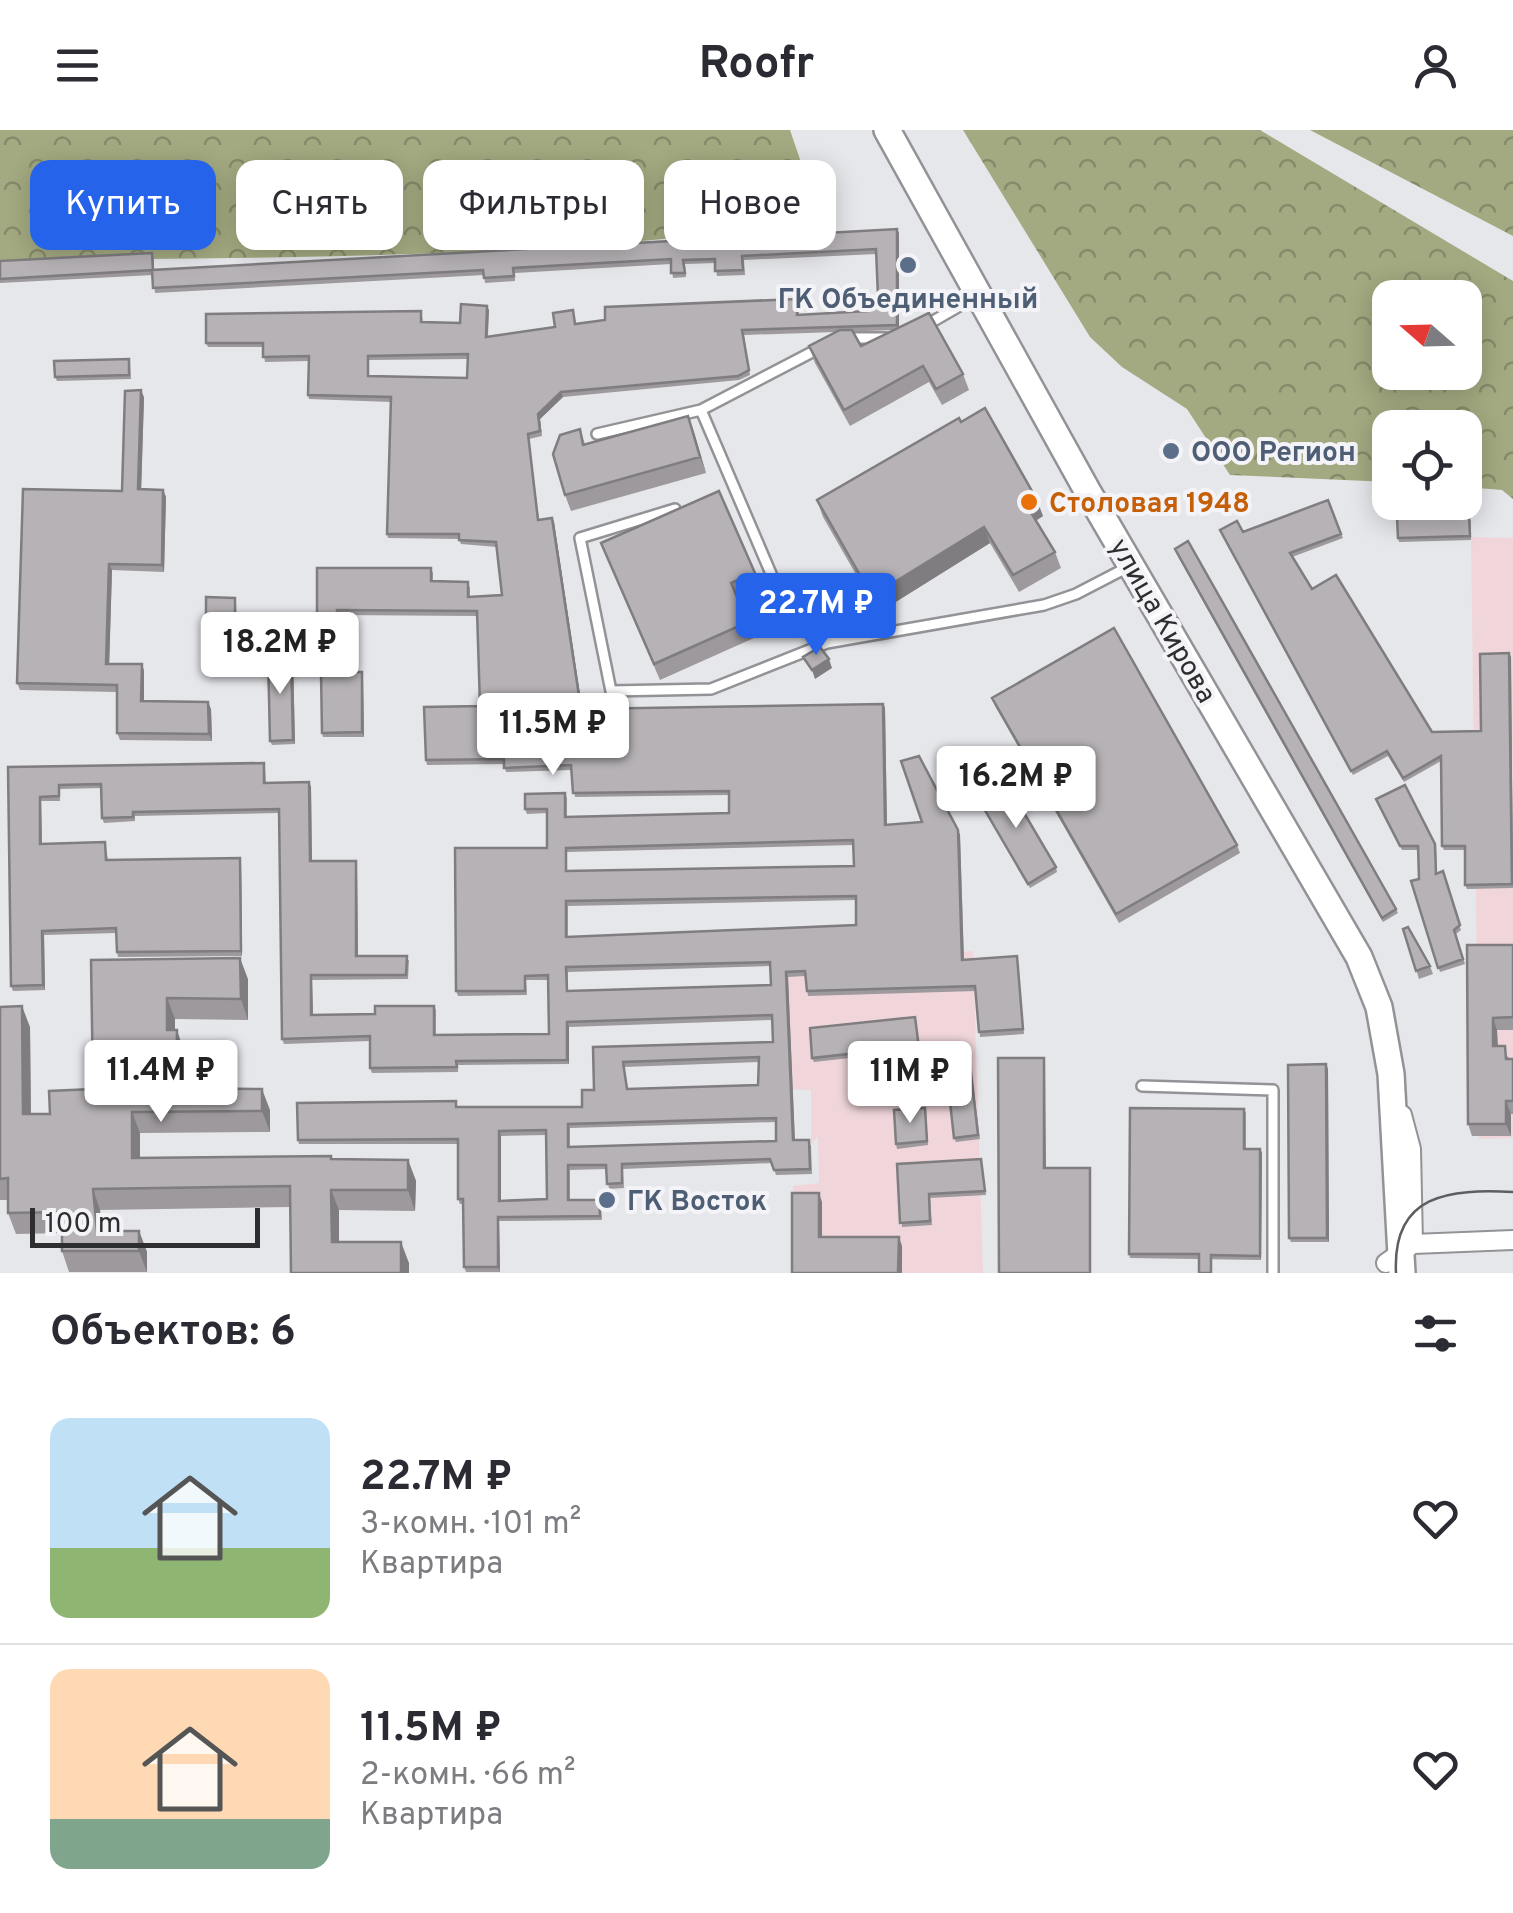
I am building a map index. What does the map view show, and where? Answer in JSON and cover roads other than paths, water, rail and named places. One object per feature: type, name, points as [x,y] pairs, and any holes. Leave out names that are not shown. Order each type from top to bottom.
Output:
[{"type":"street","name":"улица Кирова","points":[[886,130],[1088,492],[1360,958],[1378,1007],[1391,1074],[1398,1262]]},
{"type":"street","name":"улица Кирова","points":[[1378,1007],[1376,1090],[1398,1262]]},
{"type":"street","points":[[1398,1262],[1513,1240]]},
{"type":"lane","points":[[918,330],[978,296]]},
{"type":"lane","points":[[598,434],[701,410],[844,338],[902,338]]},
{"type":"lane","points":[[701,410],[786,611]]},
{"type":"lane","points":[[675,509],[580,538],[610,691],[711,689],[826,643],[1044,606],[1133,565]]},
{"type":"lane","points":[[1142,1086],[1274,1090],[1273,1273]]},
{"type":"tram line","points":[[1396,1273],[1397,1246],[1404,1226],[1429,1201],[1468,1192],[1513,1192]]},
{"type":"place","name":"ГК Объединенный","points":[[908,265]]},
{"type":"place","name":"ООО Регион","points":[[1171,451]]},
{"type":"place","name":"Столовая 1948","points":[[1029,502]]},
{"type":"place","name":"ГК Восток","points":[[607,1200]]}]
